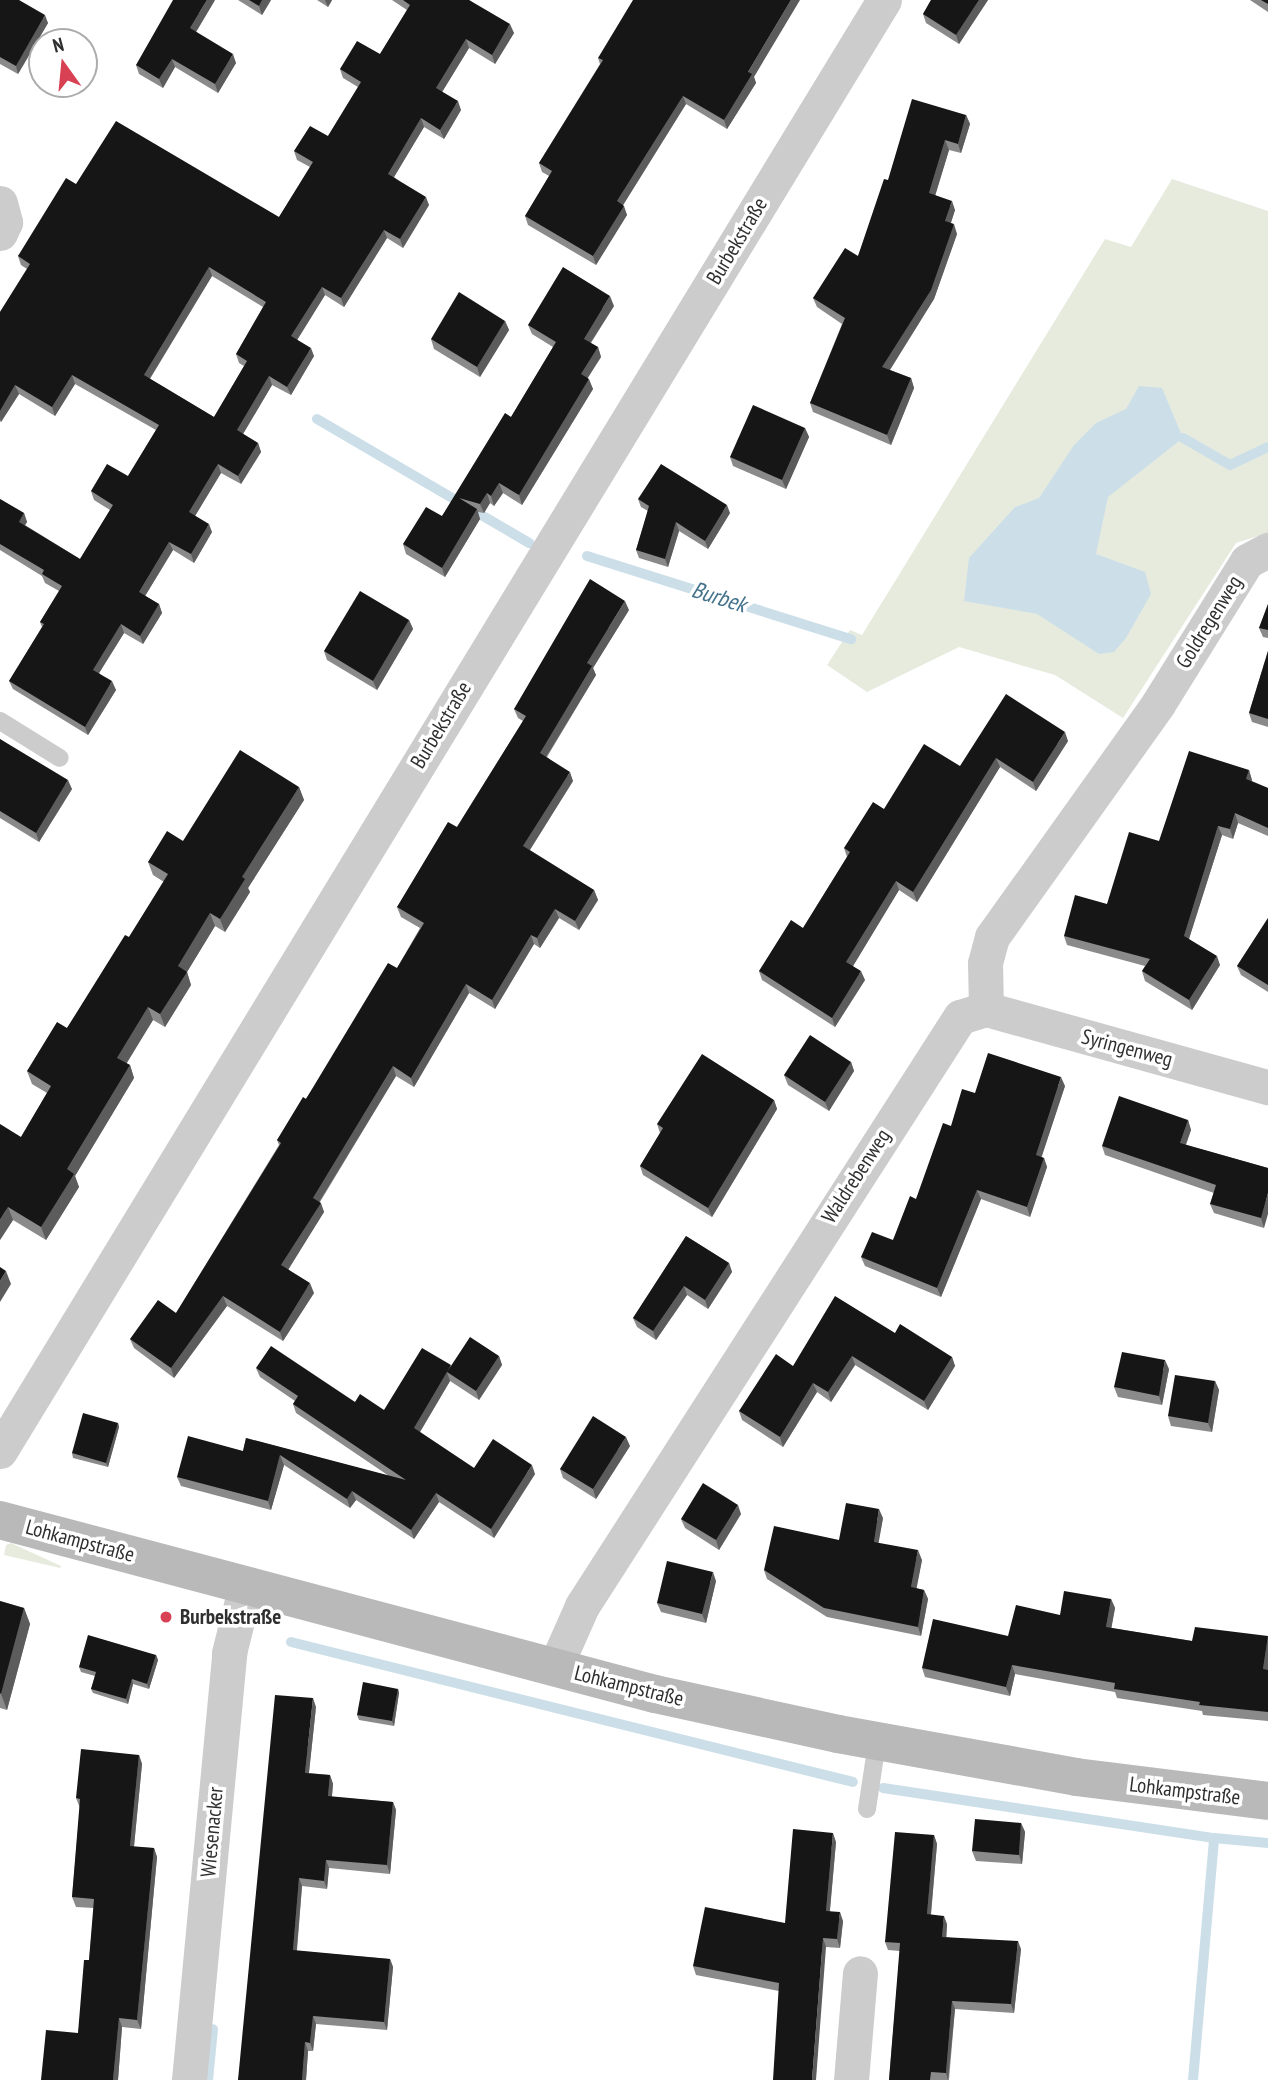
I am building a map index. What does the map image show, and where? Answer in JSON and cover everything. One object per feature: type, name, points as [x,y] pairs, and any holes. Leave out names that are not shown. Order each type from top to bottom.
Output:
[{"type":"street","name":"Burbekstraße","points":[[0,1451],[884,0]]},
{"type":"street","points":[[0,203],[5,222],[0,233]]},
{"type":"street","name":"Goldregenweg","points":[[986,1009],[985,963],[992,937],[1158,704],[1247,561],[1268,550]]},
{"type":"street","name":"Syringenweg","points":[[986,1009],[1268,1087]]},
{"type":"street","name":"Waldrebenweg","points":[[555,1668],[582,1606],[960,1017],[986,1009]]},
{"type":"street","name":"Lohkampstraße","points":[[0,1520],[655,1694],[877,1742],[1076,1777],[1268,1801]]},
{"type":"street","name":"Wiesenacker","points":[[189,2080],[224,1696],[236,1616],[246,1585]]},
{"type":"street","points":[[851,2080],[860,1973]]},
{"type":"lane","points":[[0,721],[60,758]]},
{"type":"lane","points":[[867,1809],[877,1742]]},
{"type":"shaded area","points":[[1172,179],[1268,211],[1268,533],[1236,543],[1123,718],[1055,675],[959,647],[867,692],[827,665],[850,630],[862,635],[1105,239],[1131,247]]},
{"type":"shaded area","points":[[11,1543],[61,1566],[60,1568],[4,1555],[6,1545]]},
{"type":"water","points":[[1139,386],[1162,388],[1183,438],[1108,497],[1096,554],[1145,572],[1151,594],[1126,638],[1114,652],[1099,654],[1037,614],[964,601],[969,558],[1015,507],[1039,498],[1074,445],[1096,423],[1126,409]]},
{"type":"building","points":[[0,0],[19,0],[45,15],[38,28],[28,28],[28,45],[16,66],[0,57]]},
{"type":"building","points":[[173,0],[207,0],[190,28],[233,54],[215,84],[172,59],[159,79],[136,65]]},
{"type":"building","points":[[249,0],[262,0],[259,6]]},
{"type":"building","points":[[403,0],[469,0],[510,24],[492,55],[466,39],[436,88],[458,101],[440,130],[421,118],[388,174],[426,197],[400,239],[384,230],[341,298],[322,287],[291,336],[311,348],[287,387],[269,376],[237,430],[258,443],[238,476],[218,464],[189,512],[209,524],[191,554],[169,542],[139,592],[159,604],[140,636],[121,624],[93,670],[112,681],[85,727],[9,681],[44,624],[40,622],[62,586],[42,574],[44,570],[0,544],[0,499],[24,513],[19,522],[80,559],[113,505],[91,491],[107,464],[128,476],[159,425],[72,375],[52,407],[15,385],[0,411],[0,312],[30,264],[18,256],[66,178],[76,184],[116,121],[279,217],[313,162],[294,151],[310,126],[328,136],[361,82],[340,69],[357,41],[380,54],[410,5]],"holes":[[[209,267],[266,302],[236,354],[247,361],[214,417],[144,375]]]},
{"type":"building","points":[[633,0],[791,0],[748,72],[752,74],[724,120],[683,96],[617,201],[624,206],[593,256],[525,216],[552,171],[539,163],[603,60],[598,58]]},
{"type":"building","points":[[931,0],[979,0],[956,35],[923,14]]},
{"type":"building","points":[[912,99],[966,115],[958,144],[945,140],[929,193],[952,201],[945,221],[954,224],[931,290],[882,367],[911,378],[887,435],[810,403],[845,318],[813,298],[845,248],[858,256],[884,179],[888,180]]},
{"type":"building","points":[[563,267],[610,296],[584,339],[598,347],[581,374],[589,379],[519,495],[499,483],[491,496],[487,493],[480,504],[459,498],[477,509],[442,568],[403,544],[426,507],[442,516],[505,413],[511,417],[556,342],[528,325]]},
{"type":"building","points":[[459,292],[505,321],[477,367],[431,339]]},
{"type":"building","points":[[753,405],[805,428],[782,480],[730,457]]},
{"type":"building","points":[[661,464],[727,505],[705,541],[676,522],[665,559],[636,550],[649,506],[638,499]]},
{"type":"building","points":[[590,579],[625,601],[587,663],[592,666],[540,753],[570,772],[523,846],[594,890],[575,921],[555,909],[537,938],[531,935],[492,1000],[466,984],[411,1078],[393,1066],[313,1198],[321,1203],[281,1265],[310,1283],[280,1332],[223,1296],[171,1368],[130,1339],[158,1300],[176,1313],[281,1143],[277,1140],[303,1097],[306,1099],[388,963],[397,968],[424,923],[397,907],[448,822],[457,827],[526,716],[514,709]]},
{"type":"building","points":[[360,591],[409,620],[373,681],[324,651]]},
{"type":"building","points":[[1268,604],[1268,630],[1259,628]]},
{"type":"building","points":[[1268,651],[1268,719],[1249,713]]},
{"type":"building","points":[[1006,694],[1065,732],[1033,782],[996,758],[913,892],[896,881],[846,962],[861,971],[832,1018],[759,971],[791,920],[803,928],[850,852],[844,848],[873,802],[884,809],[924,744],[960,766]]},
{"type":"building","points":[[0,739],[68,780],[36,833],[0,811]]},
{"type":"building","points":[[240,750],[299,787],[242,877],[245,879],[220,919],[210,913],[178,966],[187,972],[160,1014],[148,1007],[117,1058],[130,1065],[67,1169],[74,1174],[41,1227],[8,1207],[0,1220],[0,1124],[21,1137],[51,1086],[27,1071],[57,1022],[67,1028],[125,935],[129,937],[168,874],[148,862],[167,831],[183,841]]},
{"type":"building","points":[[1189,751],[1249,770],[1246,779],[1268,788],[1268,828],[1235,813],[1230,829],[1218,826],[1184,936],[1217,956],[1189,1000],[1142,971],[1150,959],[1064,936],[1075,895],[1107,904],[1129,832],[1159,841]]},
{"type":"building","points":[[1268,918],[1268,985],[1237,966]]},
{"type":"building","points":[[810,1035],[851,1062],[825,1102],[784,1075]]},
{"type":"building","points":[[988,1053],[1061,1077],[1036,1155],[1044,1158],[1027,1207],[977,1190],[937,1288],[861,1257],[872,1232],[893,1240],[910,1196],[916,1199],[943,1123],[951,1126],[962,1089],[975,1093]]},
{"type":"building","points":[[702,1054],[774,1100],[708,1208],[640,1166],[663,1128],[657,1124]]},
{"type":"building","points":[[1119,1096],[1188,1120],[1180,1143],[1268,1168],[1268,1193],[1261,1218],[1210,1204],[1216,1185],[1102,1146]]},
{"type":"building","points":[[686,1236],[729,1263],[705,1300],[684,1286],[653,1331],[633,1318]]},
{"type":"building","points":[[0,1267],[6,1271],[0,1281]]},
{"type":"building","points":[[835,1296],[895,1333],[900,1324],[952,1357],[924,1401],[852,1356],[828,1392],[813,1383],[780,1437],[739,1411],[776,1354],[793,1366]]},
{"type":"building","points":[[470,1337],[499,1356],[476,1391],[447,1372]]},
{"type":"building","points":[[271,1346],[355,1402],[360,1394],[384,1410],[422,1348],[451,1365],[414,1428],[474,1468],[493,1439],[532,1465],[491,1529],[436,1493],[411,1530],[352,1491],[347,1499],[280,1455],[268,1501],[177,1477],[188,1436],[243,1451],[246,1438],[406,1480],[293,1404],[298,1396],[256,1368]]},
{"type":"building","points":[[1122,1352],[1165,1360],[1159,1396],[1114,1387]]},
{"type":"building","points":[[1175,1375],[1215,1381],[1208,1423],[1168,1416]]},
{"type":"building","points":[[83,1413],[118,1423],[106,1463],[72,1453]]},
{"type":"building","points":[[593,1416],[626,1437],[593,1489],[560,1469]]},
{"type":"building","points":[[703,1483],[738,1505],[716,1540],[681,1519]]},
{"type":"building","points":[[846,1503],[879,1509],[874,1542],[918,1550],[911,1587],[924,1590],[918,1627],[824,1608],[764,1570],[774,1526],[839,1540]]},
{"type":"building","points":[[667,1561],[713,1572],[702,1614],[657,1603]]},
{"type":"building","points":[[1064,1591],[1111,1599],[1106,1627],[1192,1641],[1195,1627],[1268,1636],[1263,1669],[1268,1670],[1268,1712],[1199,1705],[1200,1702],[1114,1689],[1115,1683],[1012,1665],[1006,1687],[922,1668],[933,1619],[1008,1636],[1016,1605],[1060,1615]]},
{"type":"building","points":[[0,1601],[24,1608],[1,1694],[0,1693]]},
{"type":"building","points":[[88,1635],[156,1655],[147,1684],[132,1679],[126,1699],[91,1689],[96,1672],[79,1667]]},
{"type":"building","points":[[363,1682],[398,1689],[392,1721],[357,1715]]},
{"type":"building","points":[[275,1695],[313,1698],[305,1773],[330,1775],[328,1796],[393,1802],[387,1865],[326,1860],[324,1881],[299,1878],[293,1950],[390,1959],[384,2022],[313,2016],[310,2043],[305,2042],[302,2080],[238,2080]]},
{"type":"building","points":[[81,1749],[139,1755],[130,1846],[154,1848],[137,2020],[119,2018],[113,2080],[41,2080],[46,2030],[78,2033],[84,1960],[89,1960],[94,1899],[72,1897]]},
{"type":"building","points":[[975,1819],[1021,1823],[1019,1855],[972,1851]]},
{"type":"building","points":[[793,1829],[833,1833],[826,1911],[840,1912],[837,1939],[823,1938],[812,2080],[773,2080],[779,1983],[693,1966],[705,1907],[785,1923]]},
{"type":"building","points":[[895,1832],[934,1835],[927,1914],[944,1916],[942,1937],[1018,1941],[1011,2004],[952,2001],[946,2073],[931,2072],[930,2080],[889,2080],[900,1943],[885,1942]]},
{"type":"waterway","name":"Burbek","points":[[317,419],[529,543]]},
{"type":"waterway","points":[[1183,438],[1230,465],[1268,447]]},
{"type":"waterway","name":"Burbek","points":[[587,556],[851,639]]},
{"type":"waterway","points":[[291,1642],[853,1782]]},
{"type":"waterway","points":[[883,1788],[1214,1838],[1268,1843]]},
{"type":"waterway","points":[[1193,2080],[1214,1838]]},
{"type":"waterway","points":[[208,2080],[213,2029]]},
{"type":"place","name":"Burbekstraße","points":[[166,1617]]}]
